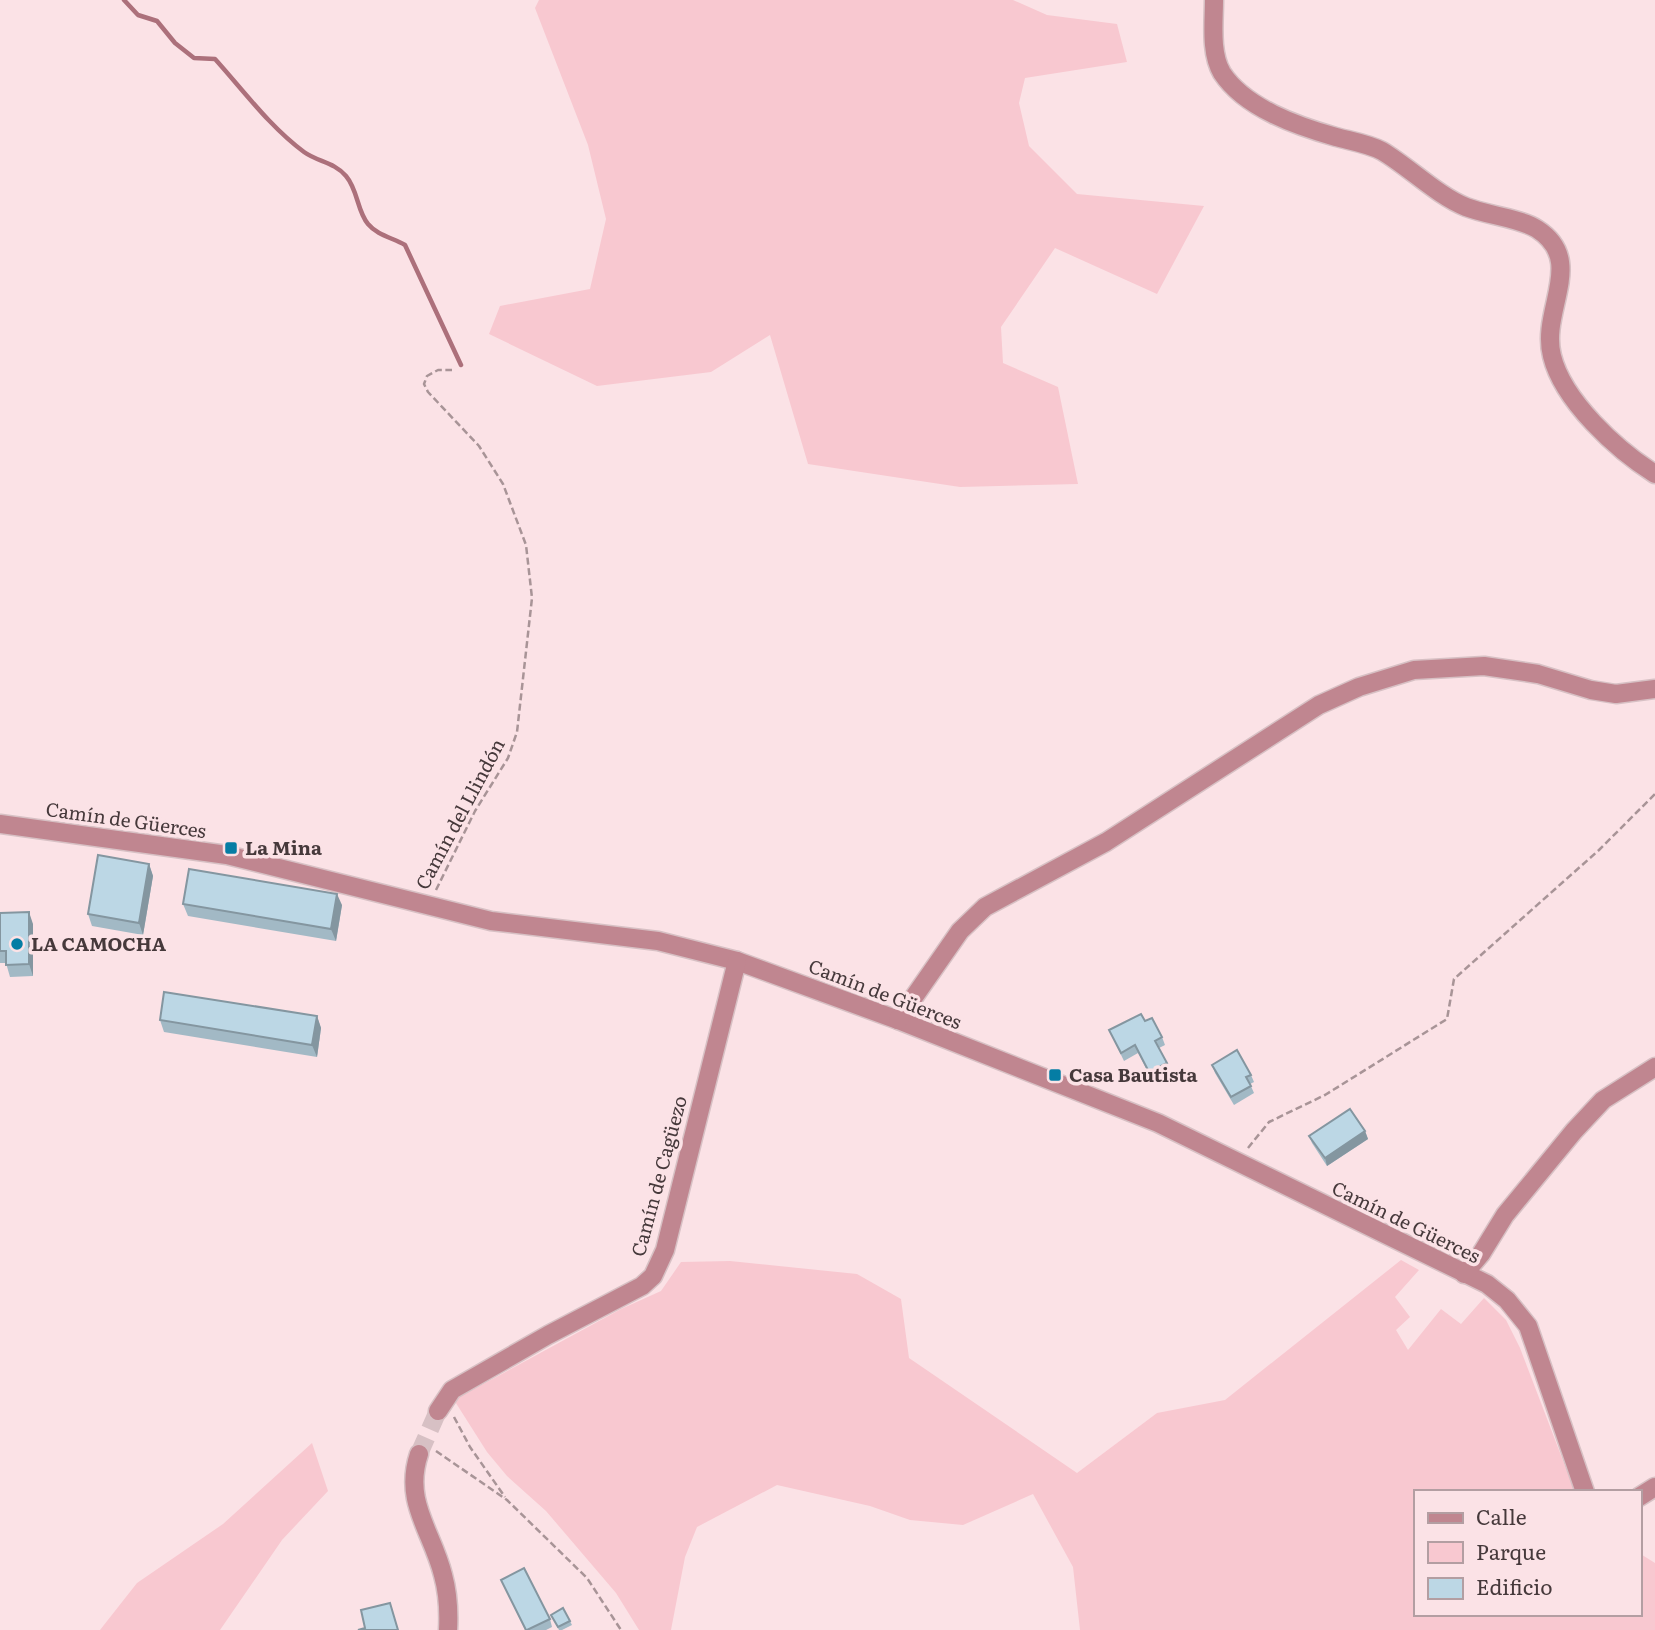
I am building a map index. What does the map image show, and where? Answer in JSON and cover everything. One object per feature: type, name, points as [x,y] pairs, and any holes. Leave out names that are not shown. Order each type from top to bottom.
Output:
[{"type":"street","points":[[1214,0],[1213,41],[1221,72],[1245,99],[1313,131],[1379,149],[1462,206],[1534,226],[1553,240],[1563,267],[1553,308],[1551,355],[1564,384],[1590,419],[1655,474]]},
{"type":"street","points":[[898,1020],[960,931],[985,907],[1118,835],[1319,705],[1359,687],[1414,670],[1484,666],[1538,674],[1591,690],[1616,694],[1655,689]]},
{"type":"street","name":"Camín de Güerces","points":[[0,824],[227,855],[491,921],[658,941],[737,961],[898,1020],[1158,1123],[1487,1284],[1507,1300],[1528,1326],[1584,1490]]},
{"type":"street","name":"Camín de Cagüezo","points":[[441,1405],[452,1390],[548,1335],[642,1286],[653,1276],[665,1250],[737,961]]},
{"type":"street","points":[[1464,1274],[1481,1254],[1505,1215],[1574,1130],[1603,1100],[1655,1067]]},
{"type":"street","points":[[427,1452],[413,1492],[443,1574],[449,1608],[448,1630]]},
{"type":"path","name":"Camín del Llindón","points":[[428,905],[475,811],[508,758],[517,732],[532,598],[526,545],[503,484],[479,446],[428,392],[424,384],[427,376],[438,370],[452,370]]},
{"type":"path","points":[[1236,1162],[1269,1122],[1325,1095],[1447,1019],[1454,979],[1599,850],[1655,794]]},
{"type":"path","points":[[441,1405],[507,1500],[587,1578],[621,1630]]},
{"type":"path","points":[[427,1452],[507,1500]]},
{"type":"green space","points":[[539,0],[1013,0],[1047,15],[1117,24],[1127,62],[1025,78],[1019,103],[1029,146],[1077,194],[1204,206],[1157,294],[1055,248],[1001,327],[1003,363],[1058,387],[1078,484],[960,487],[808,464],[770,335],[711,372],[597,386],[489,334],[500,306],[590,289],[606,219],[588,145],[535,8]]},
{"type":"green space","points":[[1401,1260],[1419,1270],[1395,1297],[1410,1317],[1396,1330],[1408,1350],[1441,1309],[1461,1324],[1484,1298],[1506,1320],[1520,1348],[1574,1490],[1414,1490],[1414,1616],[1641,1616],[1641,1554],[1655,1563],[1655,1630],[1080,1630],[1073,1567],[1033,1494],[963,1525],[910,1520],[870,1506],[777,1485],[697,1527],[685,1557],[671,1630],[639,1630],[616,1593],[546,1511],[507,1476],[487,1452],[454,1400],[621,1309],[661,1291],[681,1262],[730,1261],[857,1274],[901,1299],[909,1358],[1077,1473],[1157,1413],[1225,1400]]},
{"type":"green space","points":[[312,1443],[328,1491],[282,1540],[220,1630],[100,1630],[137,1583],[223,1524]]},
{"type":"building","points":[[98,855],[149,864],[139,923],[88,914]]},
{"type":"building","points":[[189,869],[337,894],[331,929],[183,904]]},
{"type":"building","name":"LA CAMOCHA","points":[[29,912],[29,964],[6,965],[6,951],[0,951],[0,913]]},
{"type":"building","points":[[164,992],[317,1016],[312,1045],[160,1020]]},
{"type":"building","points":[[1141,1014],[1145,1021],[1152,1018],[1162,1037],[1155,1041],[1167,1063],[1149,1072],[1135,1045],[1121,1053],[1109,1030]]},
{"type":"building","points":[[1237,1050],[1251,1075],[1246,1077],[1251,1086],[1231,1097],[1212,1065]]},
{"type":"building","points":[[1350,1109],[1365,1131],[1325,1158],[1309,1136]]},
{"type":"building","points":[[524,1568],[550,1619],[527,1630],[501,1580]]},
{"type":"building","points":[[390,1603],[398,1630],[358,1630],[365,1628],[361,1610]]},
{"type":"building","points":[[563,1608],[570,1621],[558,1627],[551,1615]]},
{"type":"waterway","points":[[124,0],[138,15],[157,21],[175,43],[194,58],[215,59],[268,120],[292,142],[346,176],[368,224],[380,234],[405,245],[461,365]]},
{"type":"tunnel","points":[[419,1454],[438,1411]]},
{"type":"place","name":"La Mina","points":[[231,848]]},
{"type":"place","name":"LA CAMOCHA","points":[[17,944]]},
{"type":"place","name":"Casa Bautista","points":[[1055,1075]]}]
